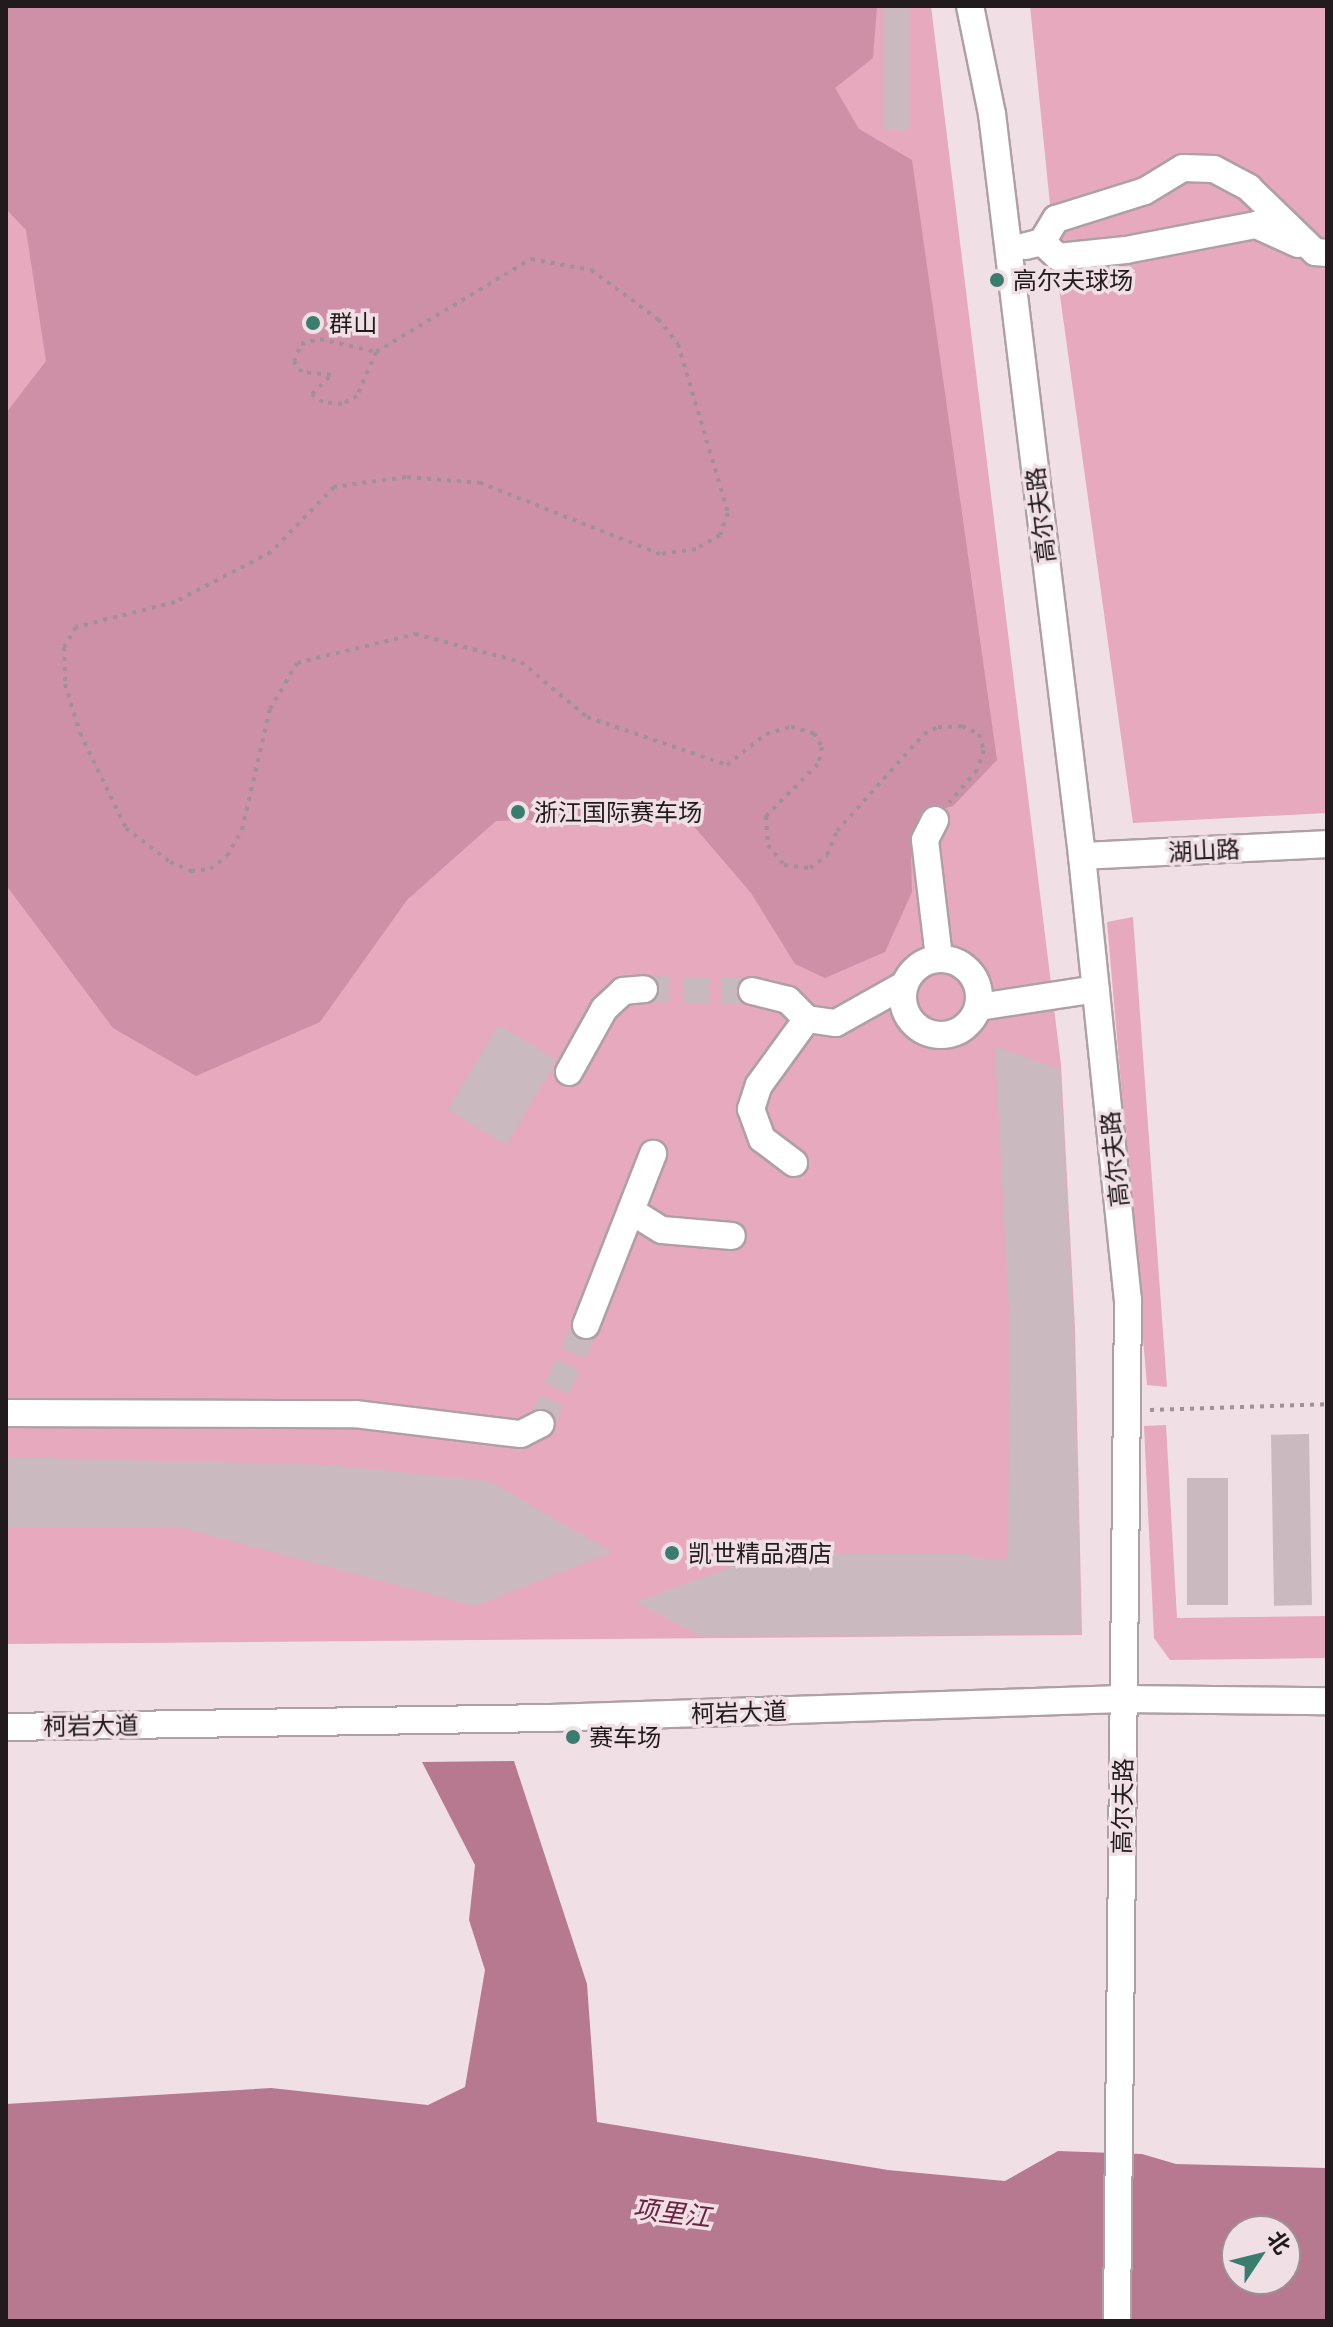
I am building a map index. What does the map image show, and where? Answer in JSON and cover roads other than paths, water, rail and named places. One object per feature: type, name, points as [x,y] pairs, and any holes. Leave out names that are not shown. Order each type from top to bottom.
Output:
[{"type":"street","name":"高尔夫路","points":[[970,6],[992,114],[1082,856],[1128,1300],[1117,2321]]},
{"type":"street","points":[[1008,250],[1042,242],[1056,219],[1145,191],[1183,168],[1214,169],[1249,188],[1323,254]]},
{"type":"street","points":[[1042,242],[1058,257],[1126,250],[1256,225],[1323,254]]},
{"type":"street","points":[[935,820],[925,840],[939,957]]},
{"type":"street","name":"湖山路","points":[[1082,856],[1327,844]]},
{"type":"street","points":[[752,991],[788,1000],[807,1019],[836,1023],[902,986],[916,966],[939,957],[962,964],[978,983],[979,1007],[965,1028],[942,1036],[919,1029],[904,1010],[902,986]]},
{"type":"street","points":[[569,1072],[604,1009],[623,991],[644,989]]},
{"type":"street","points":[[979,1007],[1096,989]]},
{"type":"street","points":[[794,1163],[762,1139],[751,1109],[759,1085],[807,1019]]},
{"type":"street","points":[[586,1325],[653,1154]]},
{"type":"street","points":[[631,1211],[662,1230],[732,1236]]},
{"type":"street","points":[[6,1413],[355,1414],[521,1434],[541,1424]]},
{"type":"street","name":"柯岩大道","points":[[6,1727],[550,1718],[1123,1699],[1327,1701]]},
{"type":"water","name":"项里江","points":[[514,1761],[587,1984],[597,2122],[888,2170],[1005,2181],[1058,2151],[1142,2154],[1176,2164],[1327,2168],[1327,2321],[6,2321],[6,2104],[271,2088],[428,2105],[465,2087],[485,1970],[469,1920],[475,1865],[422,1762]]},
{"type":"tunnel","points":[[644,989],[752,991]]},
{"type":"tunnel","points":[[541,1424],[586,1325]]},
{"type":"place","name":"高尔夫球场","points":[[997,280]]},
{"type":"place","name":"群山","points":[[313,323]]},
{"type":"place","name":"浙江国际赛车场","points":[[518,812]]},
{"type":"place","name":"凯世精品酒店","points":[[672,1553]]},
{"type":"place","name":"赛车场","points":[[573,1737]]}]
